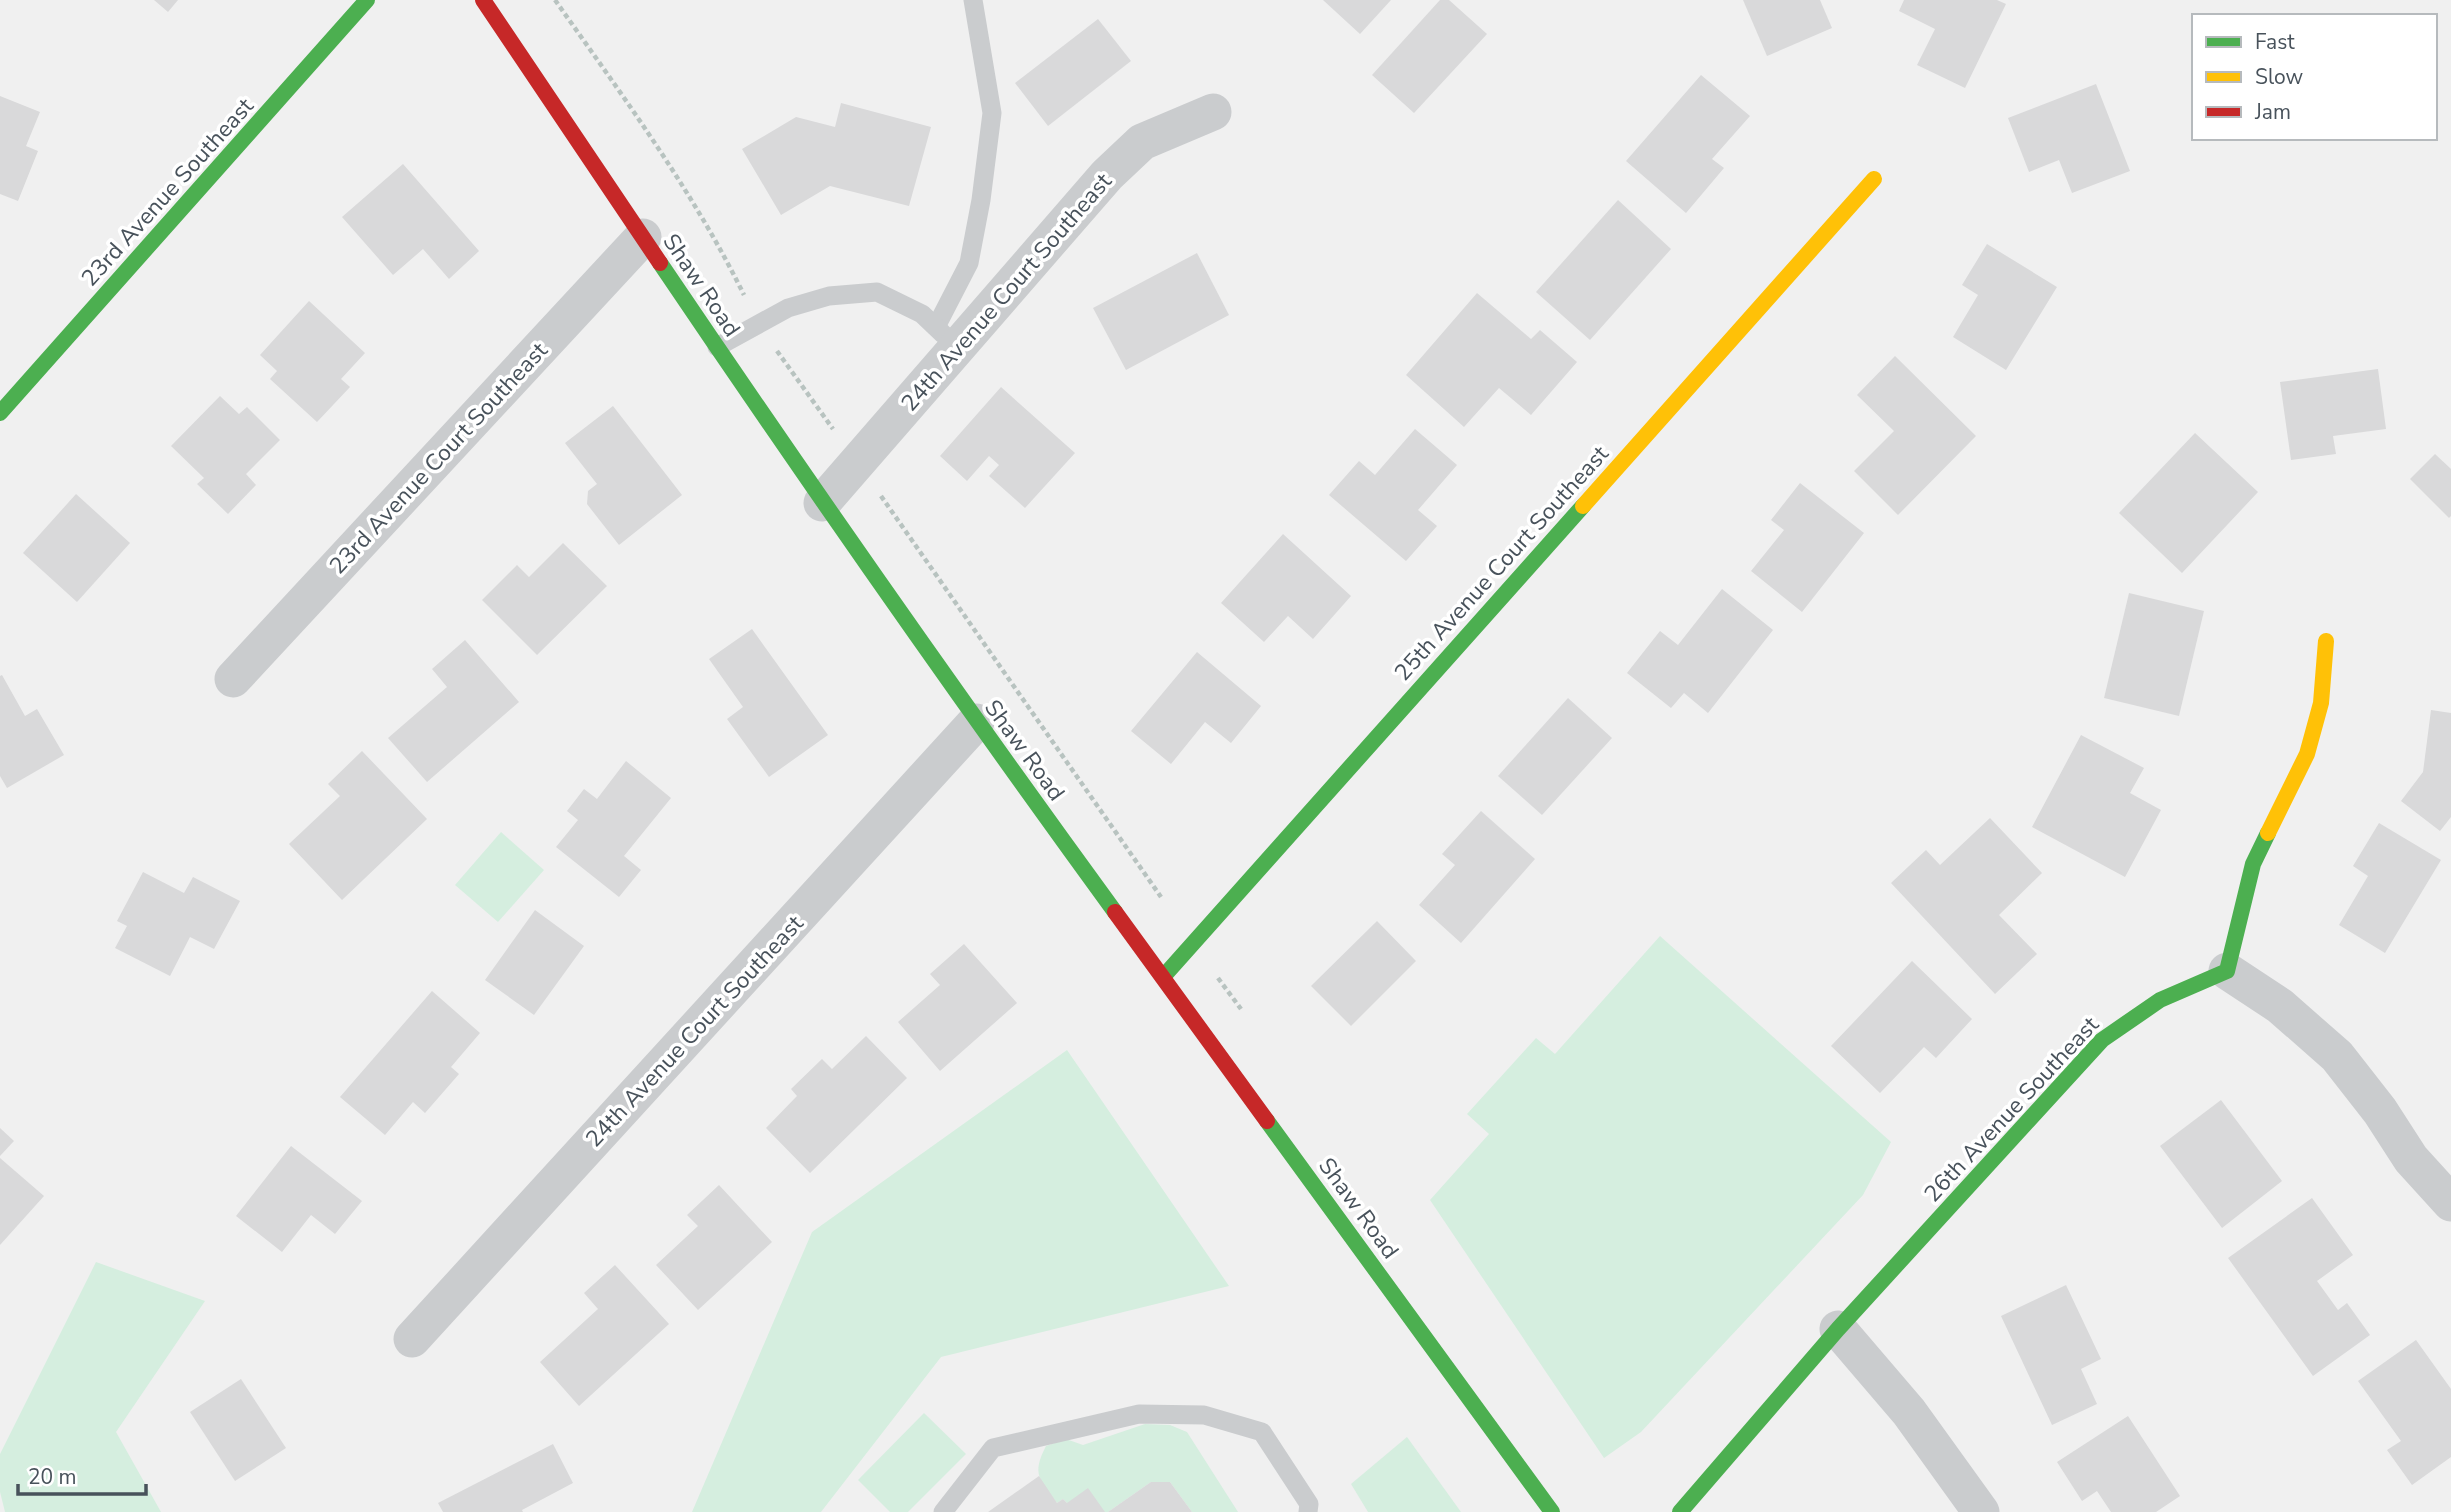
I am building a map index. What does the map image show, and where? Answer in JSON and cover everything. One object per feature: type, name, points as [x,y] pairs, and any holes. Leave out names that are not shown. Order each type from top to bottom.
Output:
[{"type":"street","name":"23rd Avenue Southeast","points":[[0,414],[367,0]]},
{"type":"street","name":"Shaw Road","points":[[483,0],[822,503],[976,722],[1552,1512]]},
{"type":"street","name":"24th Avenue Court Southeast","points":[[822,503],[946,337],[1107,175],[1143,142],[1213,112]]},
{"type":"street","name":"25th Avenue Court Southeast","points":[[1163,977],[1874,179]]},
{"type":"street","name":"23rd Avenue Court Southeast","points":[[233,679],[643,237]]},
{"type":"street","points":[[2326,641],[2321,703],[2307,754],[2253,864],[2227,971],[2280,1006],[2337,1056],[2381,1111],[2412,1159],[2451,1203]]},
{"type":"street","name":"24th Avenue Court Southeast","points":[[412,1339],[976,722]]},
{"type":"street","name":"26th Avenue Southeast","points":[[1680,1512],[1838,1329],[2102,1040],[2160,1000],[2227,971]]},
{"type":"street","points":[[1838,1329],[1909,1412],[1981,1512]]},
{"type":"lane","points":[[717,347],[788,308],[829,296],[877,292],[922,314],[946,337],[969,263],[981,200],[992,113],[973,0]]},
{"type":"lane","points":[[943,1512],[993,1448],[1139,1413],[1204,1415],[1262,1432],[1309,1504],[1308,1512]]},
{"type":"green space","points":[[501,832],[544,870],[498,922],[455,885]]},
{"type":"green space","points":[[1660,936],[1891,1142],[1863,1195],[1641,1432],[1604,1458],[1430,1200],[1489,1134],[1467,1114],[1536,1038],[1555,1054]]},
{"type":"green space","points":[[1067,1050],[1229,1286],[941,1357],[821,1512],[692,1512],[812,1232]]},
{"type":"green space","points":[[96,1262],[205,1301],[116,1432],[161,1512],[5,1512],[0,1492],[0,1454]]},
{"type":"green space","points":[[924,1413],[966,1454],[908,1512],[890,1512],[858,1480]]},
{"type":"green space","points":[[1145,1424],[1170,1425],[1187,1432],[1238,1512],[1192,1512],[1170,1482],[1151,1482],[1108,1512],[1067,1503],[1063,1499],[1057,1503],[1038,1470],[1046,1446],[1066,1439],[1083,1445]]},
{"type":"green space","points":[[1407,1437],[1461,1512],[1368,1512],[1351,1484]]},
{"type":"building","points":[[154,0],[178,0],[168,12]]},
{"type":"building","points":[[1323,0],[1391,0],[1360,34]]},
{"type":"building","points":[[1440,0],[1449,0],[1487,34],[1414,113],[1372,75]]},
{"type":"building","points":[[1743,0],[1820,0],[1832,28],[1767,56]]},
{"type":"building","points":[[1904,0],[1997,0],[2006,4],[1965,88],[1917,65],[1935,29],[1899,11]]},
{"type":"building","points":[[1098,19],[1131,61],[1048,126],[1015,83]]},
{"type":"building","points":[[1701,75],[1750,116],[1712,159],[1724,168],[1686,213],[1626,161]]},
{"type":"building","points":[[2096,84],[2130,171],[2072,193],[2059,160],[2029,172],[2008,118]]},
{"type":"building","points":[[0,96],[40,112],[26,146],[38,151],[18,201],[0,194]]},
{"type":"building","points":[[841,103],[931,127],[909,206],[830,186],[781,215],[742,149],[796,117],[835,127]]},
{"type":"building","points":[[403,164],[479,251],[449,279],[423,249],[393,275],[342,217]]},
{"type":"building","points":[[1618,200],[1671,249],[1590,340],[1536,292]]},
{"type":"building","points":[[1987,244],[2057,287],[2006,370],[1953,337],[1978,295],[1962,285]]},
{"type":"building","points":[[1197,253],[1229,315],[1126,370],[1093,308]]},
{"type":"building","points":[[1477,293],[1531,339],[1540,330],[1577,362],[1531,415],[1499,388],[1464,427],[1406,375]]},
{"type":"building","points":[[309,301],[365,353],[341,379],[350,387],[317,422],[270,379],[277,371],[260,355]]},
{"type":"building","points":[[1895,356],[1976,436],[1898,515],[1854,471],[1894,431],[1857,395]]},
{"type":"building","points":[[2378,369],[2386,429],[2333,436],[2336,454],[2291,460],[2280,382]]},
{"type":"building","points":[[1001,387],[1075,453],[1025,508],[989,476],[999,465],[989,456],[967,481],[940,456]]},
{"type":"building","points":[[220,396],[239,414],[247,407],[280,440],[246,474],[256,485],[228,514],[197,484],[204,478],[171,446]]},
{"type":"building","points":[[613,406],[682,495],[619,545],[587,504],[588,491],[597,484],[565,443]]},
{"type":"building","points":[[1415,429],[1457,465],[1418,510],[1437,526],[1406,561],[1329,495],[1359,461],[1375,475]]},
{"type":"building","points":[[2195,433],[2258,492],[2182,573],[2119,513]]},
{"type":"building","points":[[2435,454],[2451,469],[2449,518],[2410,479]]},
{"type":"building","points":[[1800,483],[1864,533],[1802,612],[1751,571],[1784,530],[1771,520]]},
{"type":"building","points":[[76,494],[130,543],[77,602],[23,553]]},
{"type":"building","points":[[1283,534],[1351,596],[1313,639],[1288,616],[1264,642],[1221,603]]},
{"type":"building","points":[[563,543],[607,586],[537,655],[482,600],[517,565],[529,577]]},
{"type":"building","points":[[1722,589],[1773,630],[1708,713],[1684,693],[1671,708],[1627,673],[1660,631],[1678,645]]},
{"type":"building","points":[[2129,593],[2204,611],[2179,716],[2104,698]]},
{"type":"building","points":[[752,629],[828,735],[769,777],[727,719],[743,707],[709,659]]},
{"type":"building","points":[[465,640],[519,702],[427,782],[388,738],[447,687],[432,669]]},
{"type":"building","points":[[1197,652],[1261,706],[1231,743],[1205,722],[1171,764],[1131,731]]},
{"type":"building","points":[[2,675],[25,716],[37,709],[64,755],[7,788],[0,776]]},
{"type":"building","points":[[1568,698],[1612,738],[1542,815],[1498,776]]},
{"type":"building","points":[[2431,710],[2451,713],[2451,817],[2440,831],[2401,801],[2423,772]]},
{"type":"building","points":[[2081,735],[2144,768],[2130,793],[2161,810],[2125,877],[2032,827]]},
{"type":"building","points":[[362,751],[427,819],[342,900],[289,844],[340,796],[328,784]]},
{"type":"building","points":[[626,761],[671,798],[624,856],[641,870],[619,897],[556,847],[578,820],[567,811],[584,789],[597,799]]},
{"type":"building","points":[[1481,811],[1535,859],[1461,943],[1419,905],[1455,865],[1442,854]]},
{"type":"building","points":[[1990,818],[2042,873],[1999,915],[2037,954],[1995,994],[1891,883],[1926,850],[1940,865]]},
{"type":"building","points":[[2379,823],[2441,860],[2385,953],[2339,925],[2368,876],[2353,866]]},
{"type":"building","points":[[143,872],[184,893],[193,877],[240,901],[214,949],[190,937],[170,976],[115,948],[127,926],[117,921]]},
{"type":"building","points":[[535,910],[584,946],[534,1015],[485,980]]},
{"type":"building","points":[[1377,921],[1416,961],[1351,1026],[1311,986]]},
{"type":"building","points":[[964,944],[1017,1003],[940,1071],[898,1022],[940,985],[930,974]]},
{"type":"building","points":[[1912,961],[1972,1019],[1936,1058],[1924,1047],[1880,1093],[1831,1046]]},
{"type":"building","points":[[432,991],[480,1033],[451,1067],[459,1074],[425,1113],[413,1102],[385,1135],[340,1097]]},
{"type":"building","points":[[866,1036],[907,1078],[810,1173],[766,1128],[797,1096],[791,1089],[822,1059],[832,1069]]},
{"type":"building","points":[[2221,1100],[2282,1181],[2222,1228],[2160,1146]]},
{"type":"building","points":[[0,1128],[14,1141],[0,1156]]},
{"type":"building","points":[[291,1146],[362,1201],[335,1234],[311,1215],[282,1252],[236,1216]]},
{"type":"building","points":[[0,1158],[44,1196],[0,1245]]},
{"type":"building","points":[[719,1185],[772,1242],[698,1310],[656,1265],[698,1226],[687,1215]]},
{"type":"building","points":[[2312,1198],[2353,1255],[2317,1281],[2338,1310],[2347,1303],[2370,1335],[2313,1376],[2228,1258]]},
{"type":"building","points":[[615,1265],[669,1324],[579,1406],[540,1362],[598,1309],[584,1293]]},
{"type":"building","points":[[2066,1285],[2101,1359],[2081,1369],[2097,1404],[2052,1425],[2001,1316]]},
{"type":"building","points":[[2416,1340],[2451,1389],[2451,1457],[2412,1485],[2387,1450],[2401,1441],[2358,1381]]},
{"type":"building","points":[[241,1379],[286,1448],[235,1481],[190,1412]]},
{"type":"building","points":[[2128,1416],[2180,1496],[2156,1512],[2111,1512],[2097,1491],[2082,1501],[2057,1462]]},
{"type":"building","points":[[553,1444],[573,1483],[522,1510],[523,1512],[443,1512],[438,1503]]},
{"type":"building","points":[[1039,1476],[1057,1503],[1063,1499],[1067,1503],[1088,1488],[1105,1512],[988,1512]]},
{"type":"building","points":[[1151,1482],[1170,1482],[1192,1512],[1108,1512]]},
{"type":"traffic: fast","points":[[0,413],[367,0]]},
{"type":"traffic: fast","points":[[660,263],[884,589],[1115,912]]},
{"type":"traffic: fast","points":[[1163,977],[1583,506]]},
{"type":"traffic: fast","points":[[1680,1512],[1838,1329],[2102,1040],[2160,1000],[2227,971],[2253,864],[2268,833]]},
{"type":"traffic: fast","points":[[1267,1121],[1552,1512]]},
{"type":"traffic: slow","points":[[1583,506],[1874,179]]},
{"type":"traffic: slow","points":[[2268,833],[2307,754],[2321,703],[2326,641]]},
{"type":"traffic: jam","points":[[483,0],[660,263]]},
{"type":"traffic: jam","points":[[1115,912],[1267,1121]]}]
